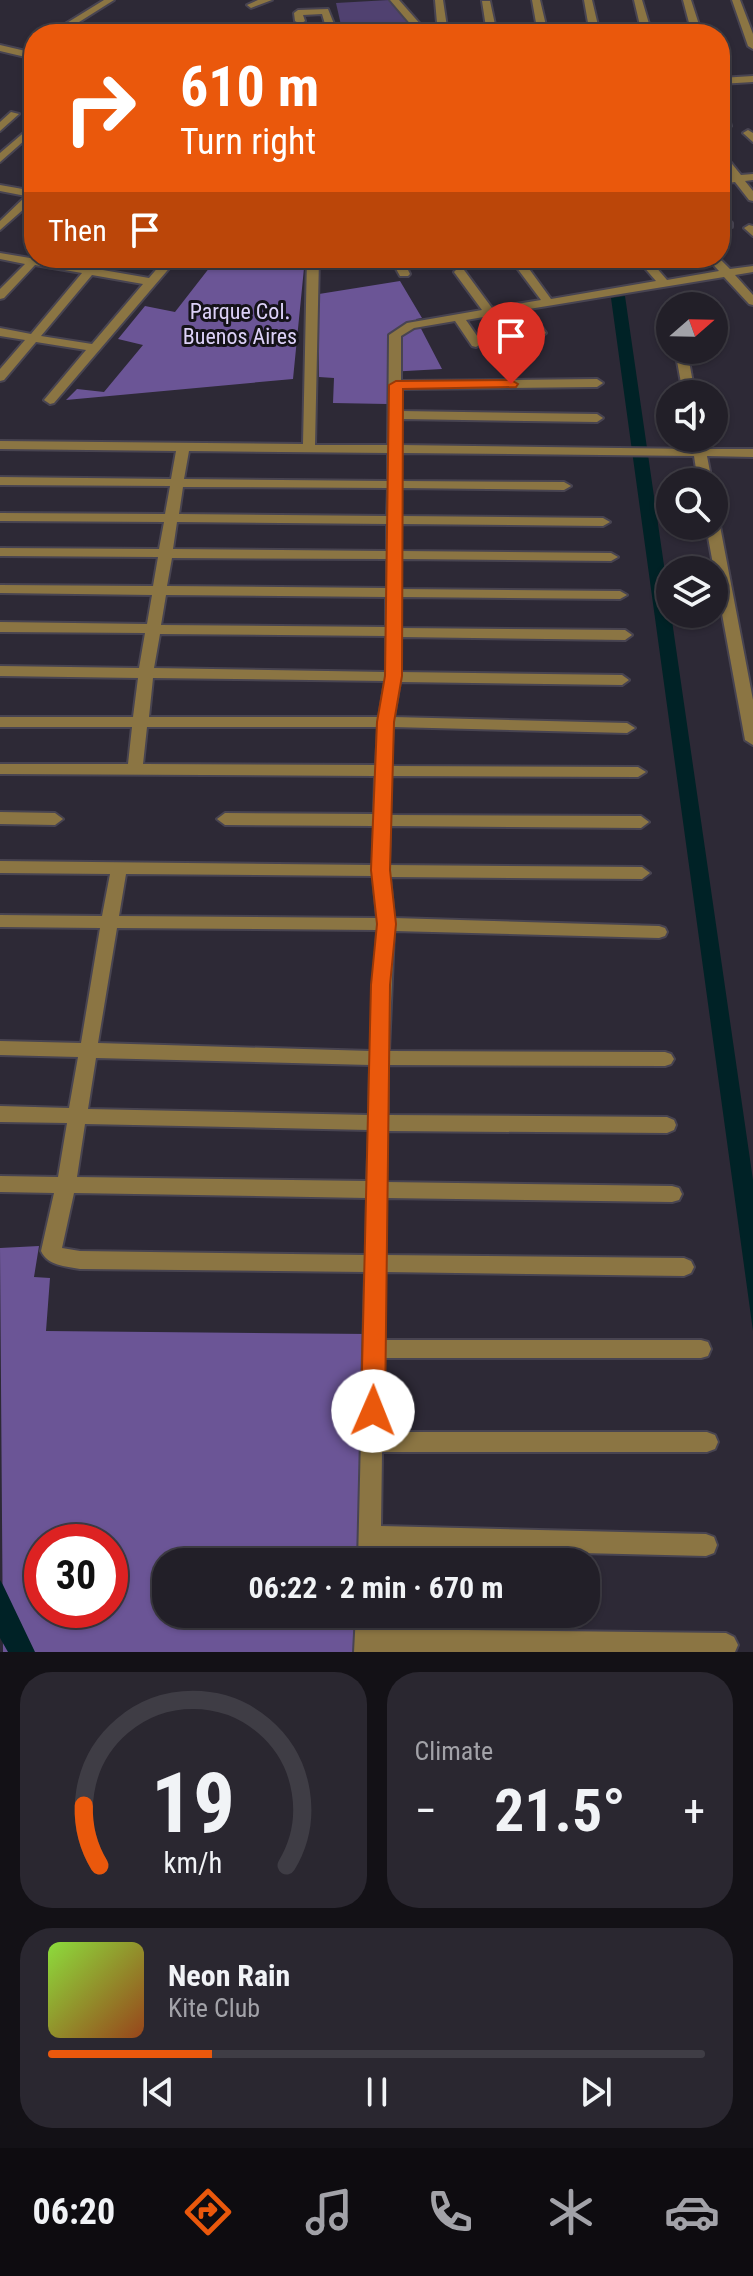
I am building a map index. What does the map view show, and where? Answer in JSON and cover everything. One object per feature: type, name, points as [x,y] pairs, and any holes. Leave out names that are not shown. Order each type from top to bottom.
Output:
[{"type":"street","points":[[70,24],[110,0]]},
{"type":"street","points":[[251,5],[268,0]]},
{"type":"street","points":[[394,0],[415,24]]},
{"type":"street","points":[[439,0],[442,24]]},
{"type":"street","points":[[536,0],[541,24]]},
{"type":"street","points":[[588,0],[593,24]]},
{"type":"street","points":[[638,0],[644,24]]},
{"type":"street","points":[[687,0],[694,24]]},
{"type":"street","points":[[736,0],[753,46]]},
{"type":"street","points":[[486,1],[490,24]]},
{"type":"street","points":[[300,21],[298,13],[325,11],[330,24]]},
{"type":"street","points":[[0,48],[22,54]]},
{"type":"street","points":[[730,80],[753,79]]},
{"type":"street","points":[[0,128],[14,114]]},
{"type":"street","points":[[0,159],[24,136]]},
{"type":"street","points":[[730,169],[753,198]]},
{"type":"street","points":[[730,180],[753,177]]},
{"type":"street","points":[[0,188],[24,192]]},
{"type":"street","points":[[0,227],[24,204]]},
{"type":"street","points":[[0,256],[24,259]]},
{"type":"street","points":[[0,296],[27,268]]},
{"type":"street","points":[[74,268],[151,282]]},
{"type":"street","points":[[0,377],[91,268]]},
{"type":"street","points":[[50,400],[163,268]]},
{"type":"street","points":[[310,444],[313,268]]},
{"type":"street","points":[[401,268],[404,274]]},
{"type":"street","points":[[456,268],[489,312]]},
{"type":"street","points":[[523,268],[548,302]]},
{"type":"street","points":[[651,268],[664,283]]},
{"type":"street","points":[[722,268],[753,302]]},
{"type":"street","points":[[370,1548],[373,1263],[378,1187],[381,985],[386,924],[381,870],[383,772],[393,676],[395,486],[401,446],[396,415],[397,332],[411,325],[753,269]]},
{"type":"street","points":[[521,307],[540,333]]},
{"type":"street","points":[[458,317],[476,343]]},
{"type":"street","points":[[0,332],[94,348]]},
{"type":"street","points":[[396,385],[597,383]]},
{"type":"street","points":[[396,415],[597,418]]},
{"type":"street","points":[[0,436],[656,451]]},
{"type":"street","points":[[0,445],[183,447],[310,444]]},
{"type":"street","points":[[135,770],[146,673],[183,447]]},
{"type":"street","points":[[728,449],[753,453]]},
{"type":"street","points":[[0,481],[564,486]]},
{"type":"street","points":[[0,517],[603,522]]},
{"type":"street","points":[[716,540],[748,683],[753,740]]},
{"type":"street","points":[[0,552],[611,557]]},
{"type":"street","points":[[0,589],[620,595]]},
{"type":"street","points":[[0,627],[625,635]]},
{"type":"street","points":[[0,671],[622,680]]},
{"type":"street","points":[[0,722],[386,722],[627,728]]},
{"type":"street","points":[[0,769],[638,772]]},
{"type":"street","points":[[0,818],[55,819]]},
{"type":"street","points":[[225,819],[641,822]]},
{"type":"street","points":[[0,867],[642,873]]},
{"type":"street","points":[[119,867],[79,1114],[51,1251],[58,1257],[684,1267]]},
{"type":"street","points":[[0,921],[386,924],[659,932]]},
{"type":"street","points":[[0,1048],[381,1058],[665,1059]]},
{"type":"street","points":[[0,1114],[379,1123],[667,1125]]},
{"type":"street","points":[[0,1184],[378,1187],[672,1194]]},
{"type":"street","points":[[374,1349],[701,1349]]},
{"type":"street","points":[[372,1442],[707,1442]]},
{"type":"street","points":[[370,1537],[706,1545]]},
{"type":"street","points":[[366,1646],[726,1645]]},
{"type":"shaded area","points":[[389,0],[409,24],[341,24],[336,3]]},
{"type":"shaded area","points":[[625,296],[656,510],[656,540],[660,540],[663,556],[656,556],[656,625],[611,298]]},
{"type":"shaded area","points":[[656,628],[673,628],[753,1180],[753,1331]]},
{"type":"shaded area","points":[[0,1580],[35,1652],[8,1652],[0,1638]]},
{"type":"green space","name":"Parque Col. Buenos Aires","points":[[209,268],[304,268],[293,379],[66,400],[77,389],[104,392],[143,345],[118,339],[145,306],[175,312]]},
{"type":"green space","points":[[400,281],[422,318],[416,319],[442,369],[388,372],[387,404],[333,403],[334,378],[319,377],[319,294]]},
{"type":"green space","points":[[39,1246],[34,1277],[50,1278],[46,1331],[369,1334],[361,1548],[152,1548],[152,1628],[359,1628],[358,1652],[3,1652],[0,1248]]},
{"type":"route","points":[[373,1411],[373,1263],[378,1187],[381,985],[386,924],[381,870],[383,772],[393,676],[396,385],[511,384]]}]
